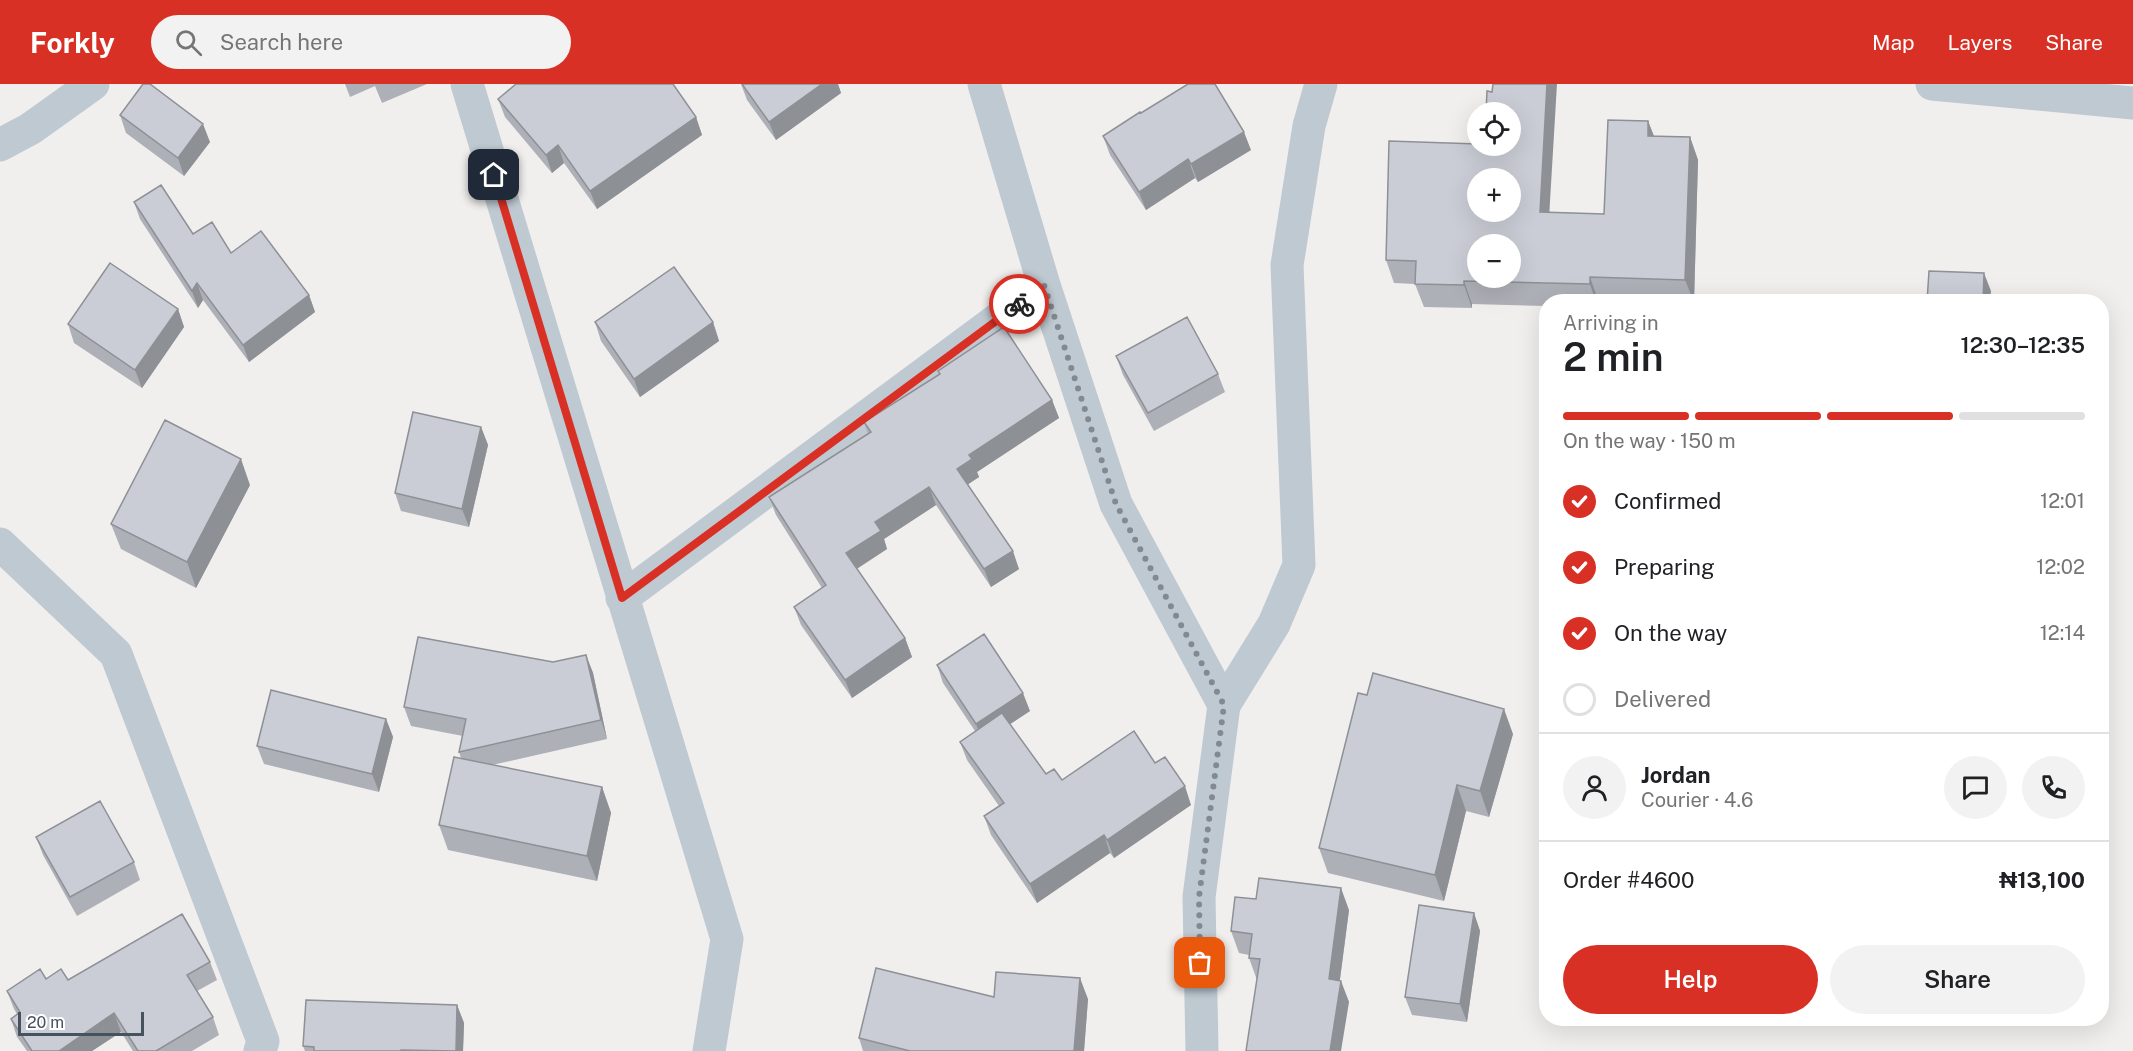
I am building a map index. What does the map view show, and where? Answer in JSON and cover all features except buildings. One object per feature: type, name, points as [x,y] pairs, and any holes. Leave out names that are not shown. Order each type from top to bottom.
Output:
[{"type":"street","points":[[0,145],[30,129],[93,84]]},
{"type":"street","points":[[467,84],[727,939],[709,1051]]},
{"type":"street","points":[[984,84],[1044,285],[1116,504],[1224,705]]},
{"type":"street","points":[[1202,1051],[1199,897],[1224,705],[1274,624],[1299,565],[1287,265],[1309,126],[1321,84]]},
{"type":"street","points":[[1932,84],[2133,103]]},
{"type":"street","points":[[622,598],[1044,285]]},
{"type":"street","points":[[0,544],[116,654],[263,1041],[260,1051]]},
{"type":"way so far","points":[[1019,304],[1044,285],[1116,504],[1224,705],[1199,897],[1200,963]]},
{"type":"route","points":[[494,175],[622,598],[1019,304]]}]
